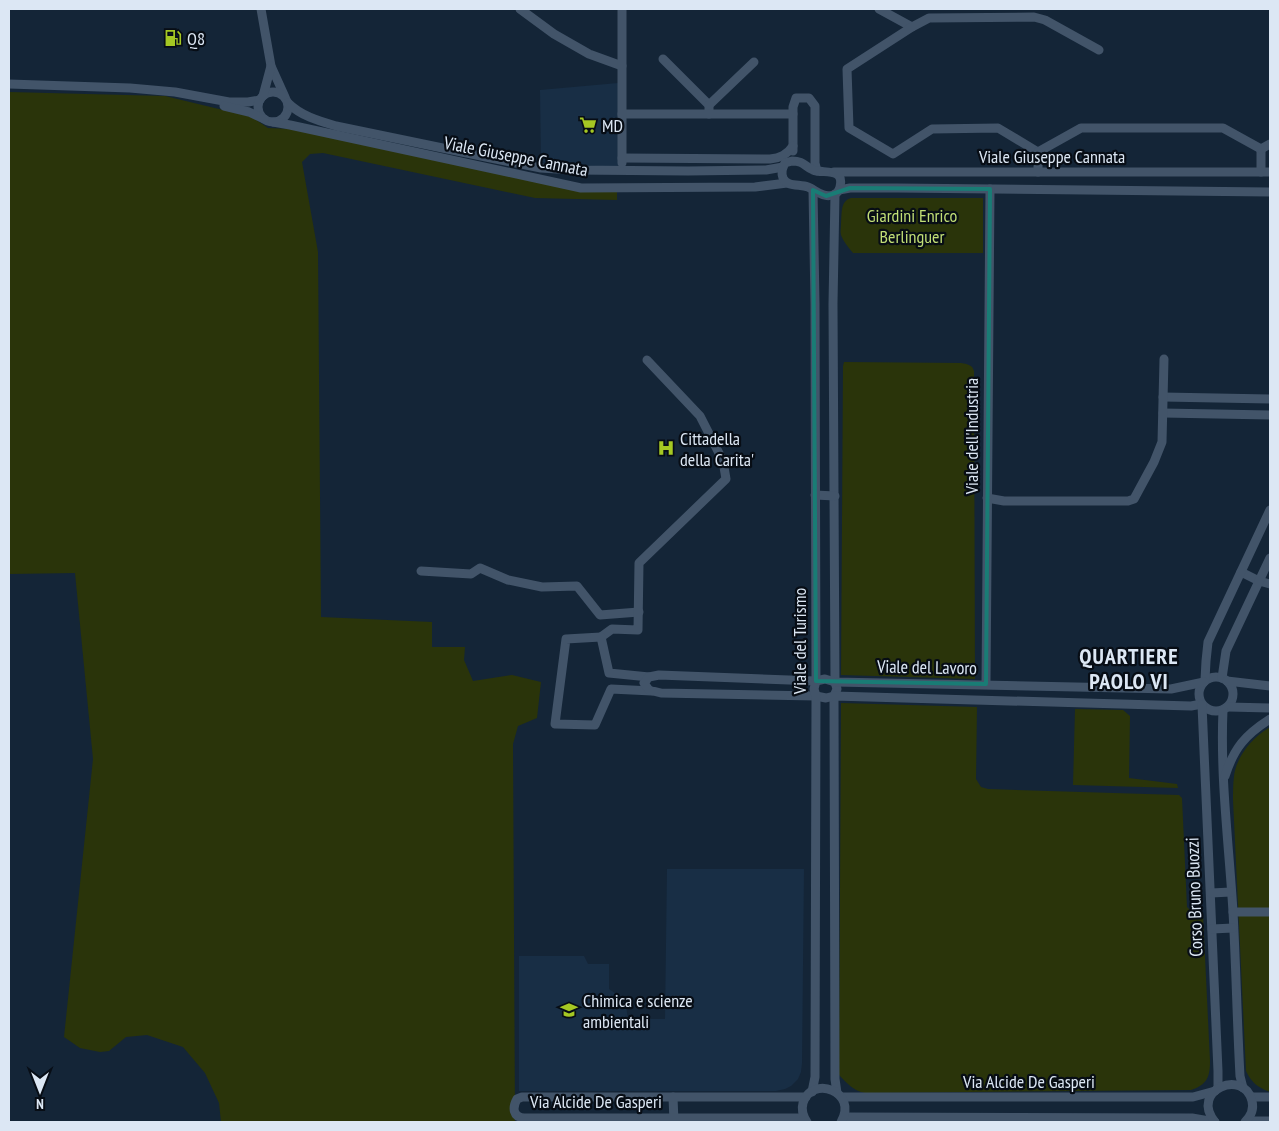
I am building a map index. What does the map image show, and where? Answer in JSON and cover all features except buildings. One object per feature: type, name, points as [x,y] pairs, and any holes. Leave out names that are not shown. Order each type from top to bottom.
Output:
[{"type":"street","points":[[261,9],[271,66],[288,107],[282,120],[268,121],[259,110],[271,66]]},
{"type":"street","points":[[520,9],[554,34],[589,54],[622,66]]},
{"type":"street","points":[[622,9],[622,171]]},
{"type":"street","points":[[879,9],[912,27]]},
{"type":"street","points":[[893,154],[849,128],[847,68],[929,18],[1034,18],[1045,20],[1099,50]]},
{"type":"street","points":[[663,59],[709,110]]},
{"type":"street","points":[[709,110],[754,62]]},
{"type":"street","name":"Viale Giuseppe Cannata","points":[[9,84],[130,88],[176,92],[229,102],[248,102],[261,99]]},
{"type":"street","name":"Viale Giuseppe Cannata","points":[[176,92],[249,112],[268,121],[581,188],[755,187],[787,183],[808,187],[826,196],[850,188],[1270,192]]},
{"type":"street","points":[[261,99],[272,92],[281,95],[286,100]]},
{"type":"street","points":[[792,161],[793,107],[796,98],[809,98],[815,106],[815,163],[817,171]]},
{"type":"street","name":"Viale Giuseppe Cannata","points":[[286,100],[293,108],[306,116],[336,126],[541,168],[622,171],[746,171],[783,167],[785,163],[799,161],[817,171],[834,172],[1266,172]]},
{"type":"street","points":[[622,114],[709,110],[793,114]]},
{"type":"street","points":[[893,154],[932,129],[950,128],[998,128],[1038,152]]},
{"type":"street","points":[[1038,152],[1081,128],[1223,128],[1261,149],[1266,172]]},
{"type":"street","points":[[1261,149],[1270,144]]},
{"type":"street","points":[[622,158],[770,159],[780,158],[789,152],[793,146]]},
{"type":"street","points":[[1038,152],[1038,172]]},
{"type":"street","points":[[893,154],[894,172]]},
{"type":"street","points":[[783,167],[782,174],[787,183]]},
{"type":"street","points":[[834,172],[839,176],[841,182],[837,192]]},
{"type":"street","name":"Viale dell'Industria","points":[[986,684],[990,189]]},
{"type":"street","name":"Viale del Turismo","points":[[806,1120],[802,1107],[815,1078],[816,696],[814,689],[816,681],[813,190]]},
{"type":"street","name":"Viale del Turismo","points":[[837,192],[834,304],[835,682],[837,689],[834,696],[835,1079],[839,1095],[844,1104],[845,1110],[842,1120]]},
{"type":"street","points":[[815,304],[834,304]]},
{"type":"street","points":[[987,498],[1004,501],[1134,500],[1162,442],[1164,359]]},
{"type":"street","points":[[601,637],[612,629],[638,630],[639,563],[726,479],[723,461],[700,416],[647,360]]},
{"type":"street","points":[[1163,397],[1270,399]]},
{"type":"street","points":[[1163,414],[1270,415]]},
{"type":"street","points":[[815,495],[835,496]]},
{"type":"street","points":[[1270,510],[1208,642],[1204,681],[1199,693],[1202,705],[1212,711],[1270,708]]},
{"type":"street","points":[[1226,709],[1232,702],[1234,691],[1225,679],[1226,651],[1270,558]]},
{"type":"street","points":[[421,571],[470,574],[480,568],[508,580],[542,587],[577,586],[600,615],[639,612]]},
{"type":"street","points":[[1241,572],[1270,584]]},
{"type":"street","name":"Viale del Lavoro","points":[[1202,705],[834,696],[826,698],[816,696],[661,693],[611,689],[594,725],[555,724],[566,639],[601,637],[609,673],[649,677],[659,675],[816,681],[825,679],[835,682],[1171,689],[1204,681]]},
{"type":"street","points":[[649,677],[644,683],[652,691]]},
{"type":"street","points":[[1204,681],[1210,678],[1225,679],[1270,686]]},
{"type":"street","name":"Corso Bruno Buozzi","points":[[1202,705],[1212,929],[1216,1089],[1208,1103],[1211,1116],[1215,1122]]},
{"type":"street","name":"Corso Bruno Buozzi","points":[[1226,709],[1222,738],[1223,783],[1233,912],[1240,1076],[1243,1088]]},
{"type":"street","points":[[1223,783],[1233,755],[1243,741],[1254,729],[1270,719]]},
{"type":"street","points":[[1210,893],[1231,892]]},
{"type":"street","points":[[1233,912],[1270,912]]},
{"type":"street","points":[[1212,929],[1233,928]]},
{"type":"street","name":"Via Alcide De Gasperi","points":[[806,1120],[514,1118],[514,1104],[517,1099],[522,1097],[673,1097],[809,1094],[824,1088],[831,1089],[839,1095],[1193,1097],[1224,1085],[1230,1084],[1243,1088]]},
{"type":"street","points":[[1243,1088],[1251,1097],[1252,1109],[1246,1121],[1270,1121]]},
{"type":"street","points":[[673,1097],[674,1120]]},
{"type":"street","points":[[1251,1097],[1270,1098]]},
{"type":"street","name":"Via Alcide De Gasperi","points":[[842,1120],[1192,1118],[1215,1122]]},
{"type":"highlighted area","points":[[850,188],[990,189],[986,684],[816,681],[813,190],[826,196]]},
{"type":"shaded area","points":[[618,83],[618,167],[541,162],[540,90]]},
{"type":"shaded area","points":[[667,869],[804,869],[802,1063],[798,1079],[791,1086],[776,1091],[519,1091],[519,956],[584,956],[588,964],[609,964],[609,989],[625,1000],[628,1019],[665,1019]]},
{"type":"green space","points":[[9,92],[165,96],[252,117],[268,128],[292,129],[617,191],[617,200],[535,198],[323,153],[310,154],[302,162],[318,252],[321,617],[432,622],[432,647],[465,647],[464,660],[473,681],[512,675],[541,682],[537,718],[518,726],[513,744],[515,1122],[221,1122],[219,1103],[205,1073],[183,1047],[147,1035],[126,1037],[109,1051],[100,1052],[80,1048],[64,1037],[93,759],[75,573],[9,574]]},
{"type":"green space","name":"Giardini Enrico Berlinguer","points":[[851,198],[983,198],[983,253],[853,253],[841,235],[843,205]]},
{"type":"green space","points":[[844,362],[961,363],[969,365],[974,371],[975,679],[841,675]]},
{"type":"green space","points":[[841,703],[977,707],[976,779],[981,787],[988,789],[1179,795],[1182,798],[1187,907],[1193,913],[1203,915],[1210,1061],[1208,1076],[1201,1086],[1191,1090],[865,1093],[853,1088],[839,1075]]},
{"type":"green space","points":[[1075,709],[1123,710],[1130,716],[1129,778],[1177,784],[1178,788],[1073,785]]},
{"type":"green space","points":[[1270,727],[1270,1092],[1255,1084],[1246,1071],[1233,785],[1238,761],[1242,754],[1257,736]]},
{"type":"place","name":"Q8","points":[[173,38]]},
{"type":"place","name":"MD","points":[[588,125]]},
{"type":"place","name":"Cittadella della Carita'","points":[[666,448]]},
{"type":"place","name":"Chimica e scienze ambientali","points":[[569,1010]]},
{"type":"district","name":"QUARTIERE PAOLO VI","points":[[1129,668]]}]
